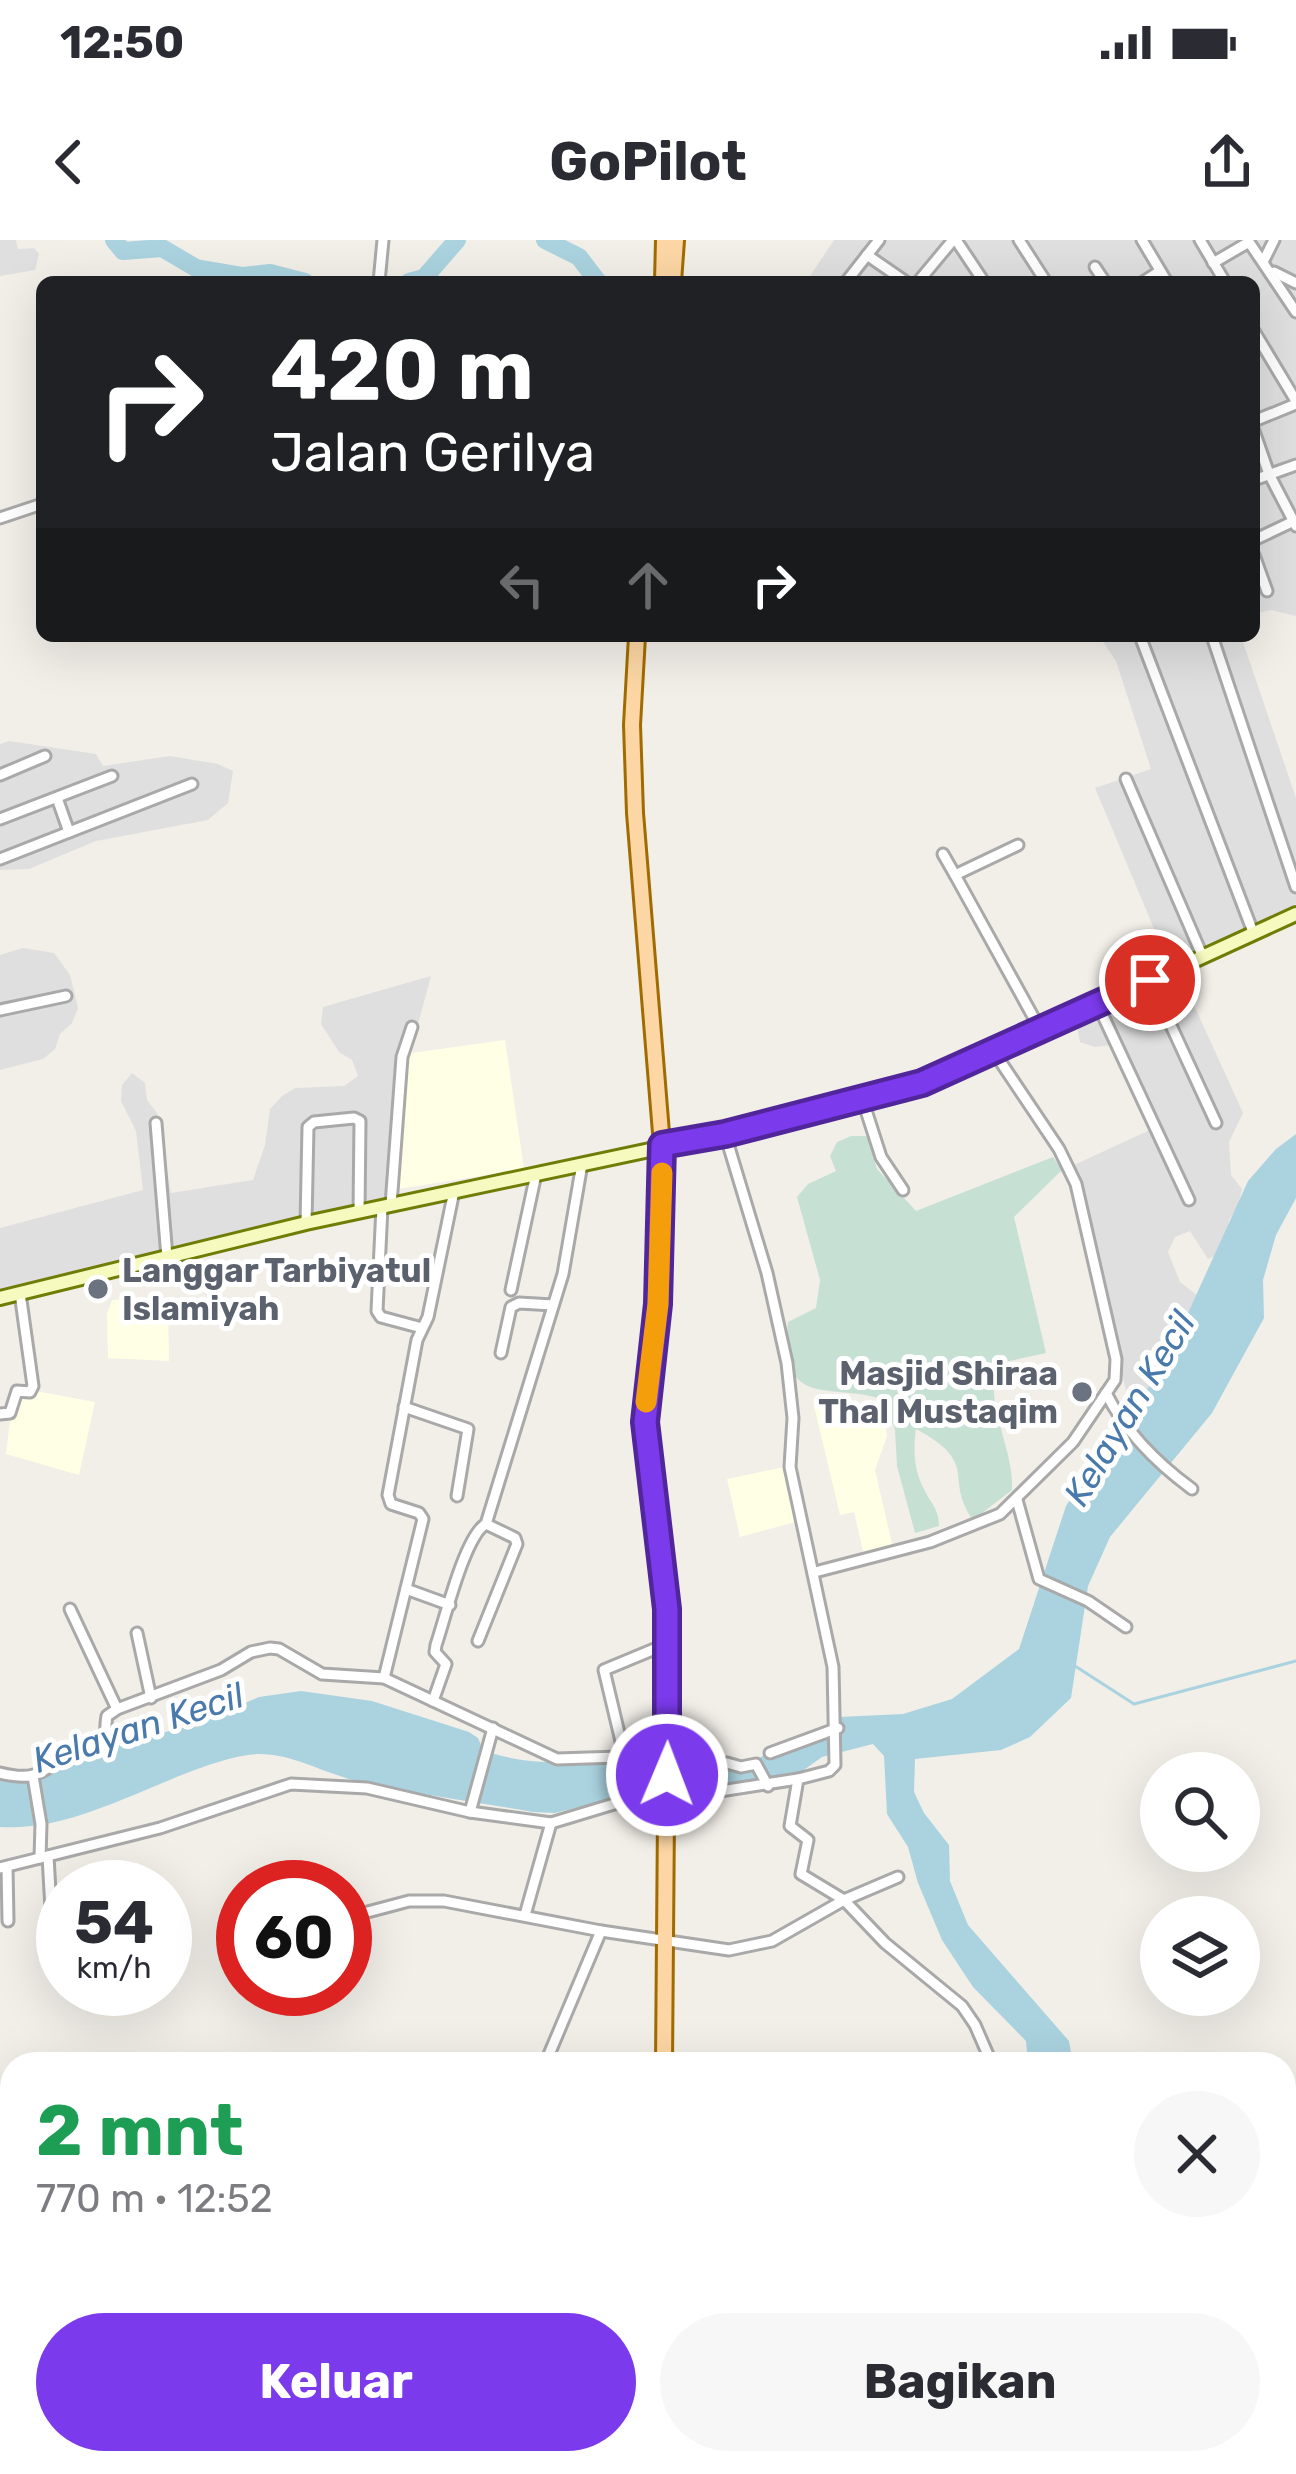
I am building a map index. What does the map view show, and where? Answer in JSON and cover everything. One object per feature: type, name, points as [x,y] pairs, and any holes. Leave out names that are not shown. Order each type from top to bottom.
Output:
[{"type":"main road","points":[[663,276],[664,240]]},
{"type":"main road","points":[[673,276],[676,240]]},
{"type":"main road","points":[[633,642],[635,813],[662,1145],[658,1304],[645,1422],[669,1642],[664,2052]]},
{"type":"street","points":[[379,276],[382,240]]},
{"type":"street","points":[[851,276],[879,240]]},
{"type":"street","points":[[923,276],[954,240],[980,276]]},
{"type":"street","points":[[1019,240],[1042,276]]},
{"type":"street","points":[[1200,240],[1221,276]]},
{"type":"street","points":[[1267,265],[1274,240]]},
{"type":"street","points":[[1144,241],[1163,276]]},
{"type":"street","points":[[1213,263],[1248,241],[1296,312]]},
{"type":"street","points":[[868,255],[898,276]]},
{"type":"street","points":[[1267,265],[1296,283]]},
{"type":"street","points":[[1095,267],[1101,276]]},
{"type":"street","points":[[1152,276],[1160,271]]},
{"type":"street","points":[[1260,341],[1296,403],[1260,418]]},
{"type":"street","points":[[1260,448],[1295,522],[1260,537]]},
{"type":"street","points":[[1260,478],[1296,465]]},
{"type":"street","points":[[0,518],[36,506]]},
{"type":"street","points":[[1260,572],[1267,591]]},
{"type":"street","points":[[1141,642],[1253,932]]},
{"type":"street","points":[[1214,642],[1296,887]]},
{"type":"street","points":[[0,775],[45,757]]},
{"type":"street","points":[[0,819],[112,776]]},
{"type":"street","points":[[1126,779],[1202,955]]},
{"type":"street","points":[[0,859],[192,784]]},
{"type":"street","points":[[57,797],[68,832]]},
{"type":"street","points":[[955,875],[1018,845]]},
{"type":"street","points":[[943,854],[1041,1031]]},
{"type":"street","points":[[0,1298],[306,1223],[863,1101],[922,1083],[994,1052],[1296,914]]},
{"type":"street","points":[[1150,980],[1216,1123]]},
{"type":"street","points":[[0,1010],[66,996]]},
{"type":"street","points":[[1098,1005],[1190,1200]]},
{"type":"street","points":[[412,1027],[402,1057],[377,1311],[381,1317],[422,1328]]},
{"type":"street","points":[[815,1572],[930,1542],[989,1520],[1018,1500],[1062,1456],[1115,1380],[1116,1359],[1076,1184],[994,1052]]},
{"type":"street","points":[[863,1101],[881,1157],[903,1190]]},
{"type":"street","points":[[306,1223],[307,1132],[314,1123],[360,1121],[359,1212]]},
{"type":"street","points":[[156,1123],[167,1257]]},
{"type":"street","points":[[8,1921],[3,1867],[160,1828],[285,1785],[367,1788],[551,1823],[646,1794],[688,1796],[798,1779],[832,1768],[838,1729],[833,1667],[790,1467],[791,1393],[777,1311],[725,1134]]},
{"type":"street","points":[[433,1701],[446,1664],[435,1650],[477,1528],[486,1524],[554,1305],[578,1205],[582,1164]]},
{"type":"street","points":[[511,1290],[536,1174]]},
{"type":"street","points":[[384,1678],[423,1519],[388,1501],[404,1407],[454,1191]]},
{"type":"street","points":[[0,1414],[10,1413],[18,1390],[30,1392],[33,1386],[20,1292]]},
{"type":"street","points":[[501,1353],[511,1307],[554,1305]]},
{"type":"street","points":[[1106,1394],[1161,1465],[1192,1489]]},
{"type":"street","points":[[404,1407],[468,1430],[457,1496]]},
{"type":"street","points":[[1018,1500],[1037,1574],[1126,1627]]},
{"type":"street","points":[[478,1642],[517,1544],[515,1538],[486,1524]]},
{"type":"street","points":[[406,1588],[450,1605]]},
{"type":"street","points":[[70,1609],[117,1709]]},
{"type":"street","points":[[137,1633],[151,1698]]},
{"type":"street","points":[[0,1773],[33,1777],[56,1767],[72,1755],[101,1746],[107,1716],[117,1709],[269,1648],[322,1674],[384,1678],[561,1760],[621,1756],[604,1670],[669,1642]]},
{"type":"street","points":[[470,1809],[493,1728]]},
{"type":"street","points":[[770,1753],[838,1729]]},
{"type":"street","points":[[727,1763],[756,1764],[766,1785]]},
{"type":"street","points":[[33,1777],[44,1860]]},
{"type":"street","points":[[798,1779],[790,1826],[808,1840],[801,1874],[844,1900],[885,1943],[962,2006],[987,2052]]},
{"type":"street","points":[[525,1915],[551,1823]]},
{"type":"street","points":[[372,1910],[425,1899],[729,1950],[762,1945],[898,1877]]},
{"type":"street","points":[[549,2052],[601,1931]]},
{"type":"shaded area","points":[[0,240],[16,240],[18,249],[34,248],[39,254],[35,270],[0,276]]},
{"type":"shaded area","points":[[834,240],[1296,240],[1296,616],[1271,610],[1260,613],[1260,276],[810,276]]},
{"type":"shaded area","points":[[1103,642],[1243,642],[1296,798],[1296,904],[1168,962],[1095,788],[1151,769],[1116,661]]},
{"type":"shaded area","points":[[9,741],[96,754],[103,766],[170,756],[218,764],[233,771],[228,803],[208,820],[96,841],[29,869],[0,870],[0,744]]},
{"type":"shaded area","points":[[23,948],[54,953],[70,975],[78,1008],[55,1049],[43,1059],[0,1070],[0,955]]},
{"type":"shaded area","points":[[1178,970],[1243,1113],[1229,1142],[1231,1175],[1242,1189],[1229,1220],[1223,1253],[1208,1259],[1190,1231],[1175,1237],[1168,1252],[1180,1282],[1207,1303],[1138,1406],[1127,1395],[1074,1165],[1152,1129],[1111,1045],[1080,1042],[1071,1022]]},
{"type":"shaded area","points":[[431,976],[409,1058],[391,1199],[0,1293],[0,1228],[143,1190],[136,1131],[121,1101],[122,1085],[132,1073],[145,1083],[147,1100],[157,1113],[171,1193],[253,1180],[270,1109],[282,1096],[295,1088],[344,1086],[358,1076],[352,1060],[339,1052],[321,1024],[323,1007]]},
{"type":"shaded area","points":[[505,1040],[524,1169],[392,1190],[404,1054]]},
{"type":"shaded area","points":[[867,1136],[877,1169],[916,1211],[1053,1157],[1062,1170],[1014,1217],[1046,1353],[1005,1362],[994,1375],[995,1405],[1012,1490],[973,1520],[955,1462],[936,1441],[916,1429],[916,1468],[939,1526],[915,1533],[897,1466],[895,1430],[884,1400],[814,1388],[792,1370],[788,1322],[816,1308],[820,1280],[797,1197],[808,1184],[836,1171],[830,1156],[837,1142]]},
{"type":"shaded area","points":[[128,1299],[130,1303],[168,1305],[169,1361],[108,1358],[107,1314],[112,1300]]},
{"type":"shaded area","points":[[14,1387],[95,1402],[79,1475],[6,1454]]},
{"type":"shaded area","points":[[836,1399],[843,1409],[881,1400],[887,1436],[875,1470],[893,1548],[864,1555],[854,1512],[840,1515],[814,1406]]},
{"type":"shaded area","points":[[784,1467],[799,1521],[740,1537],[727,1479]]},
{"type":"water","points":[[1296,1134],[1296,1198],[1276,1235],[1263,1280],[1264,1318],[1212,1413],[1110,1537],[1088,1586],[1071,1698],[1030,1737],[1001,1750],[915,1759],[914,1792],[949,1845],[950,1881],[968,1925],[1069,2041],[1071,2052],[1027,2052],[1026,2041],[973,1987],[942,1940],[908,1847],[887,1814],[884,1756],[873,1744],[822,1757],[794,1777],[723,1788],[651,1789],[555,1813],[382,1786],[285,1757],[253,1754],[208,1765],[61,1821],[0,1827],[0,1776],[38,1778],[69,1759],[201,1722],[259,1697],[301,1691],[372,1701],[469,1732],[483,1750],[558,1762],[660,1757],[740,1764],[839,1717],[903,1714],[952,1699],[1019,1649],[1066,1506],[1163,1368],[1248,1181]]},
{"type":"waterway","points":[[114,240],[123,251],[162,248],[196,268],[243,276]]},
{"type":"waterway","points":[[426,276],[457,240]]},
{"type":"waterway","points":[[545,240],[579,257],[593,276]]},
{"type":"waterway","points":[[243,276],[282,276]]},
{"type":"waterway","points":[[1075,1666],[1134,1704],[1296,1661]]},
{"type":"slow traffic","points":[[646,1402],[658,1304],[662,1173]]},
{"type":"place","name":"Langgar Tarbiyatul Islamiyah","points":[[98,1289]]},
{"type":"place","name":"Masjid Shiraa Thal Mustaqim","points":[[1082,1392]]},
{"type":"route","points":[[667,1775],[667,1609],[645,1422],[662,1240],[662,1145],[725,1134],[922,1083],[1150,980]]},
{"type":"water label","name":"Kelayan Kecil","points":[[1129,1408]]},
{"type":"water label","name":"Kelayan Kecil","points":[[138,1727]]}]
